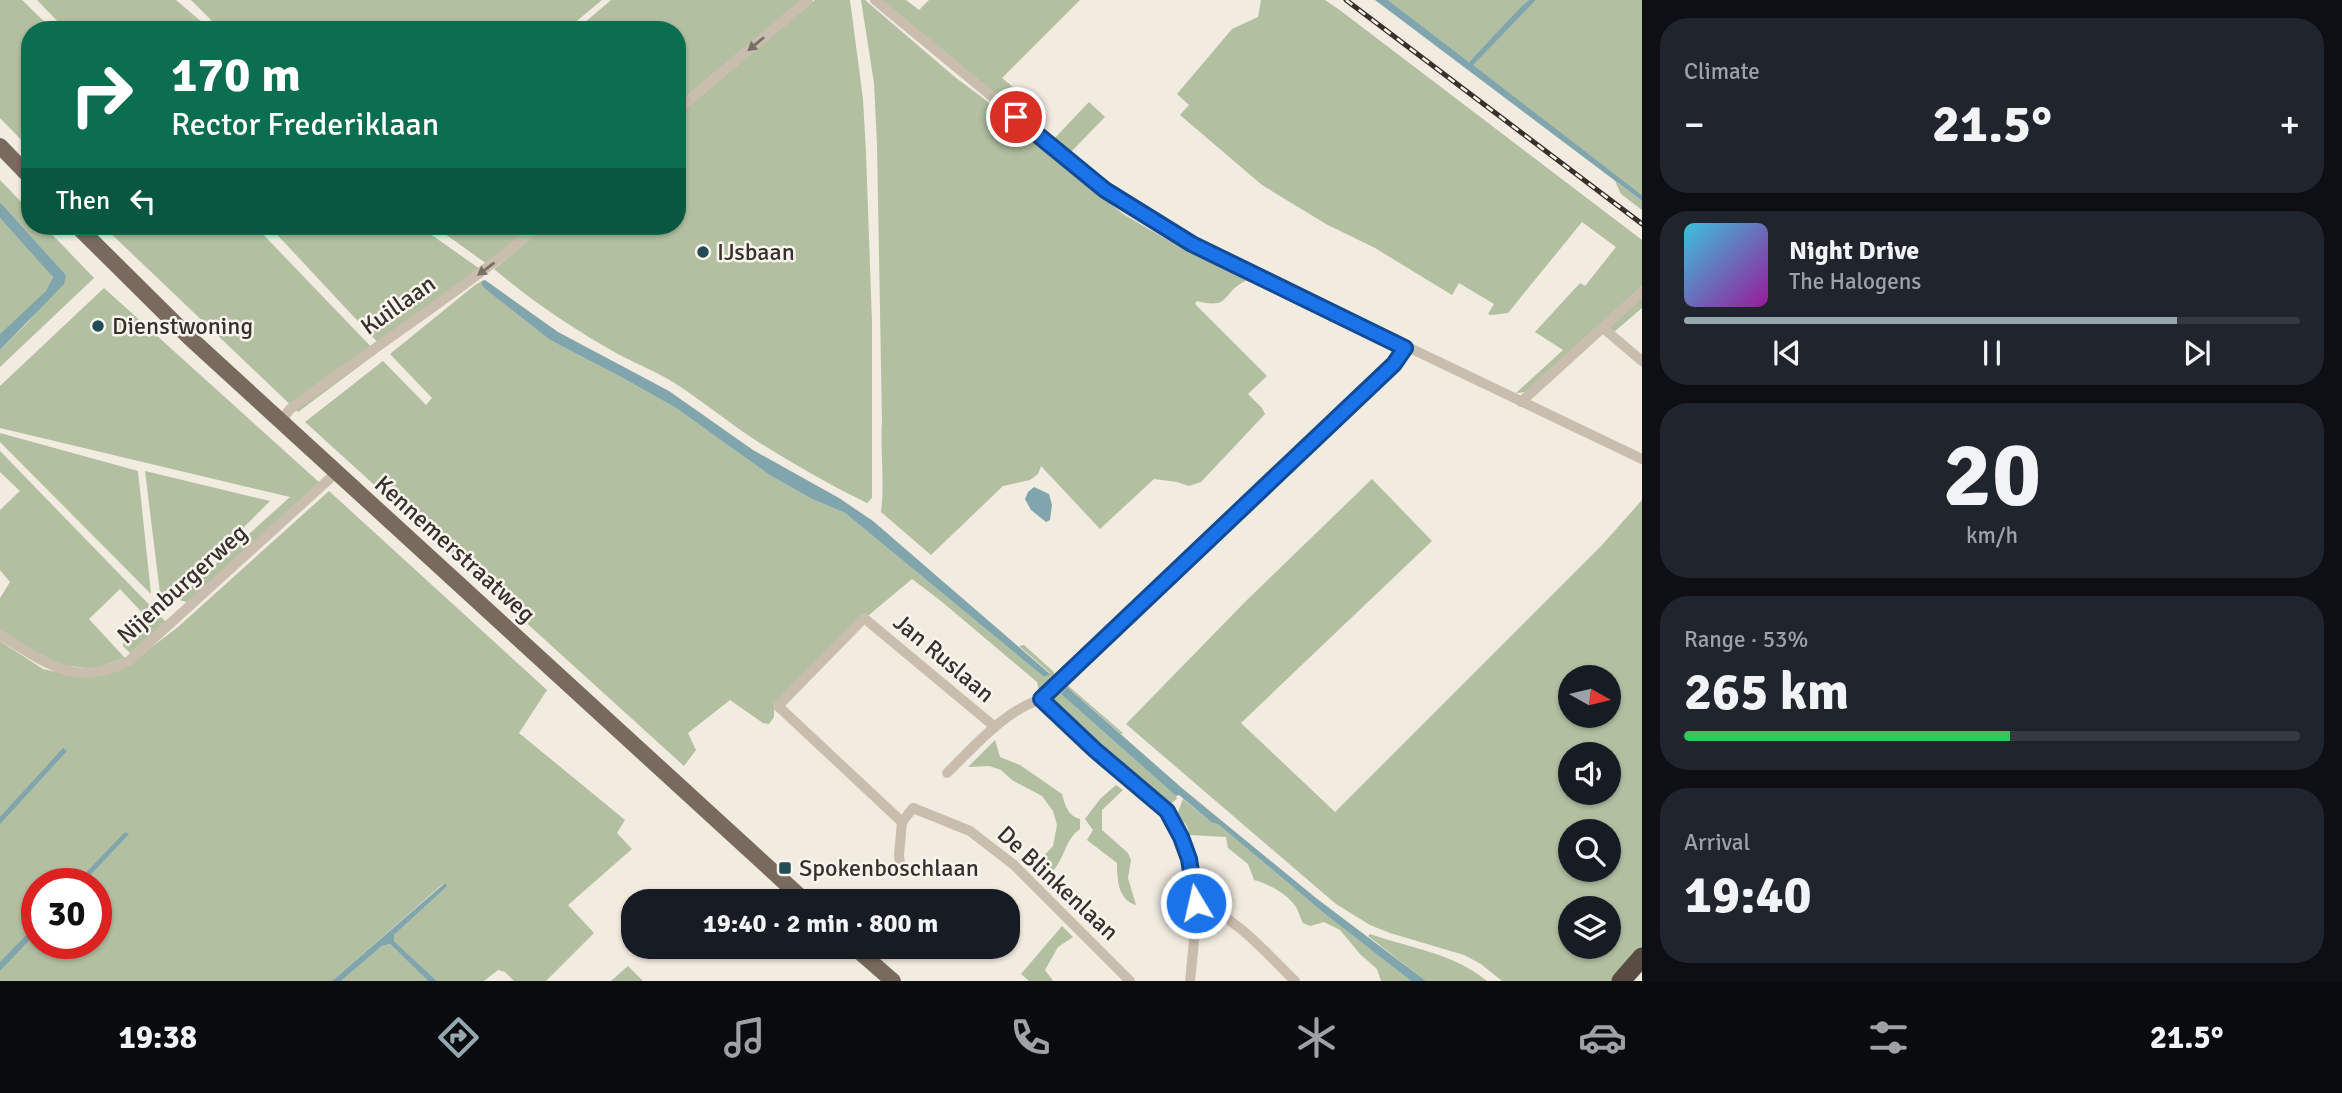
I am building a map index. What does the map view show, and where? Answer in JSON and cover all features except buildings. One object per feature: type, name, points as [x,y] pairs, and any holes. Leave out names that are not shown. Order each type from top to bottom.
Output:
[{"type":"highway","points":[[1621,981],[1642,957]]},
{"type":"main road","points":[[0,146],[21,168]]},
{"type":"main road","name":"Kennemerstraatweg","points":[[86,235],[190,338],[286,414],[337,472],[792,889]]},
{"type":"main road","points":[[868,959],[893,981]]},
{"type":"street","points":[[686,102],[808,0]]},
{"type":"street","points":[[875,0],[1105,190],[1192,244],[1642,459]]},
{"type":"street","name":"Kuillaan","points":[[286,414],[375,346],[485,270],[528,235]]},
{"type":"street","points":[[1521,402],[1642,292]]},
{"type":"street","points":[[1603,328],[1642,361]]},
{"type":"street","points":[[947,773],[995,727],[1028,704],[1041,699],[1394,364],[1405,348]]},
{"type":"street","name":"Nijenburgerweg","points":[[0,635],[48,664],[65,671],[96,673],[118,667],[129,661],[337,472]]},
{"type":"street","name":"Jan Ruslaan","points":[[902,822],[778,706],[863,618],[995,727]]},
{"type":"street","points":[[1041,699],[1095,750],[1167,811],[1181,837],[1189,859],[1196,903],[1190,981]]},
{"type":"street","name":"De Blinkenlaan","points":[[902,822],[913,808],[970,831],[1014,864],[1130,981]]},
{"type":"street","points":[[901,873],[899,855],[902,822]]},
{"type":"street","points":[[1196,903],[1212,909],[1240,927],[1295,981]]},
{"type":"green space","points":[[0,0],[22,0],[44,21],[21,21],[21,140],[0,118]]},
{"type":"green space","points":[[37,0],[176,0],[200,21],[57,21]]},
{"type":"green space","points":[[191,0],[602,0],[577,21],[212,21]]},
{"type":"green space","points":[[611,0],[801,0],[686,96],[686,21],[586,21]]},
{"type":"green space","name":"IJsbaan","points":[[815,0],[850,0],[863,99],[872,323],[872,498],[867,503],[760,443],[673,382],[584,334],[494,269],[535,235],[686,235],[686,108]]},
{"type":"green space","points":[[861,0],[865,0],[1123,214],[1180,247],[1247,280],[1221,302],[1197,301],[1195,304],[1267,376],[1248,394],[1265,414],[1201,482],[1189,486],[1154,479],[1100,529],[1041,466],[1038,474],[1030,480],[1003,486],[931,555],[881,512],[883,489],[877,144],[874,83]]},
{"type":"green space","points":[[882,0],[906,0],[919,10],[929,0],[1080,0],[1002,78],[1038,108],[1031,123]]},
{"type":"green space","points":[[1261,0],[1325,0],[1341,11],[1642,240],[1642,286],[1525,392],[1516,393],[1563,350],[1535,332],[1580,283],[1585,286],[1616,247],[1582,222],[1508,313],[1491,315],[1488,314],[1494,304],[1459,283],[1452,295],[1262,185],[1180,115],[1189,105],[1177,94],[1232,29],[1258,17]]},
{"type":"green space","points":[[1388,0],[1529,0],[1469,62]]},
{"type":"green space","points":[[1536,0],[1642,0],[1642,195],[1472,65]]},
{"type":"green space","points":[[1089,102],[1105,117],[1068,155],[1052,141]]},
{"type":"green space","points":[[0,180],[21,202],[21,225],[0,202]]},
{"type":"green space","points":[[1615,181],[1642,201],[1642,210],[1621,194]]},
{"type":"green space","points":[[0,218],[53,276],[47,291],[0,334]]},
{"type":"green space","points":[[30,235],[53,235],[94,278],[0,367],[0,350],[29,321],[66,275]]},
{"type":"green space","points":[[112,235],[264,235],[377,353],[298,412]]},
{"type":"green space","points":[[277,235],[432,235],[480,269],[383,348]]},
{"type":"green space","points":[[447,235],[522,235],[487,264]]},
{"type":"green space","points":[[482,281],[485,289],[550,340],[676,408],[771,476],[812,499],[845,513],[1044,677],[1050,673],[1019,646],[1024,645],[1054,672],[1054,676],[1039,691],[1037,682],[912,579],[869,615],[860,616],[774,706],[774,717],[769,724],[763,723],[730,700],[688,733],[696,750],[684,766],[305,422],[383,361],[426,405],[432,398],[390,354]]},
{"type":"green space","points":[[104,288],[320,483],[189,603],[177,599],[290,497],[0,428],[0,386]]},
{"type":"green space","points":[[1642,296],[1642,308],[1614,332],[1608,326]]},
{"type":"green space","points":[[0,433],[138,471],[151,594],[0,442]]},
{"type":"green space","points":[[0,451],[166,622],[130,653],[123,646],[124,633],[134,636],[150,621],[120,589],[89,619],[125,658],[94,669],[55,664],[0,632],[0,598],[10,582],[0,570],[0,510],[20,491],[0,472]]},
{"type":"green space","points":[[145,471],[270,501],[161,601]]},
{"type":"green space","points":[[1372,479],[1432,541],[1241,723],[1335,812],[1602,545],[1642,500],[1642,947],[1612,981],[1502,981],[1481,964],[1464,955],[1370,925],[1336,904],[1126,724],[1245,602]]},
{"type":"green space","points":[[329,491],[547,690],[519,733],[625,820],[617,833],[632,849],[568,905],[594,933],[546,981],[514,981],[505,972],[498,970],[484,981],[437,981],[394,941],[394,935],[446,886],[444,883],[332,981],[0,981],[0,641],[43,669],[75,676],[144,653],[178,627]]},
{"type":"green space","points":[[1065,683],[1123,733],[1067,687],[1061,694],[1177,799],[1169,805],[1163,801],[1060,711],[1051,698]]},
{"type":"green space","points":[[995,740],[1000,757],[1020,765],[1062,794],[1070,813],[1080,819],[1080,829],[1049,875],[1041,874],[1039,861],[1053,846],[1057,825],[1053,811],[1042,796],[1012,780],[1001,770],[989,766],[968,767]]},
{"type":"green space","points":[[1116,785],[1123,790],[1102,810],[1102,830],[1128,853],[1131,860],[1128,878],[1136,905],[1122,894],[1117,863],[1087,840],[1093,830],[1085,819],[1100,799]]},
{"type":"green space","points":[[1183,799],[1211,822],[1219,825],[1325,914],[1411,981],[1381,981],[1377,969],[1340,930],[1324,922],[1310,926],[1303,923],[1296,907],[1288,898],[1272,887],[1254,880],[1248,864],[1228,848],[1226,837],[1190,835],[1187,826],[1177,815]]},
{"type":"green space","points":[[1062,926],[1073,937],[1058,947],[1045,970],[1053,981],[1029,981],[1021,974]]},
{"type":"green space","points":[[1370,934],[1446,958],[1487,981],[1426,981],[1368,936]]},
{"type":"green space","points":[[390,944],[428,981],[341,981],[382,946]]},
{"type":"green space","points":[[628,966],[643,981],[611,981]]},
{"type":"water","points":[[1375,0],[1388,0],[1469,62],[1521,7],[1529,0],[1536,0],[1473,65],[1642,195],[1642,201]]},
{"type":"water","points":[[0,202],[21,225],[21,235],[30,235],[66,275],[64,284],[0,350],[0,334],[46,291],[53,277],[0,218]]},
{"type":"water","points":[[485,280],[558,332],[669,391],[753,450],[839,498],[873,521],[1050,674],[1044,677],[845,513],[812,499],[771,476],[676,408],[550,340],[485,289],[482,281]]},
{"type":"water","points":[[1034,487],[1049,494],[1052,505],[1050,520],[1046,522],[1031,510],[1025,499]]},
{"type":"water","points":[[1067,687],[1183,789],[1316,898],[1426,981],[1411,981],[1325,914],[1219,825],[1211,822],[1179,795],[1176,796],[1061,694]]},
{"type":"water","points":[[63,748],[67,751],[0,824],[0,817]]},
{"type":"water","points":[[125,832],[129,834],[97,868],[90,868]]},
{"type":"water","points":[[445,883],[447,886],[394,935],[394,941],[437,981],[428,981],[390,944],[382,946],[341,981],[332,981]]},
{"type":"water","points":[[21,940],[21,949],[0,971],[0,962]]},
{"type":"railway","points":[[1346,0],[1642,224]]},
{"type":"place","name":"IJsbaan","points":[[703,252]]},
{"type":"place","name":"Dienstwoning","points":[[98,326]]},
{"type":"place","name":"Spokenboschlaan","points":[[785,868]]},
{"type":"route","points":[[1016,117],[1105,190],[1192,244],[1405,348],[1394,364],[1041,699],[1095,750],[1167,811],[1174,821],[1189,859],[1196,903]]}]
